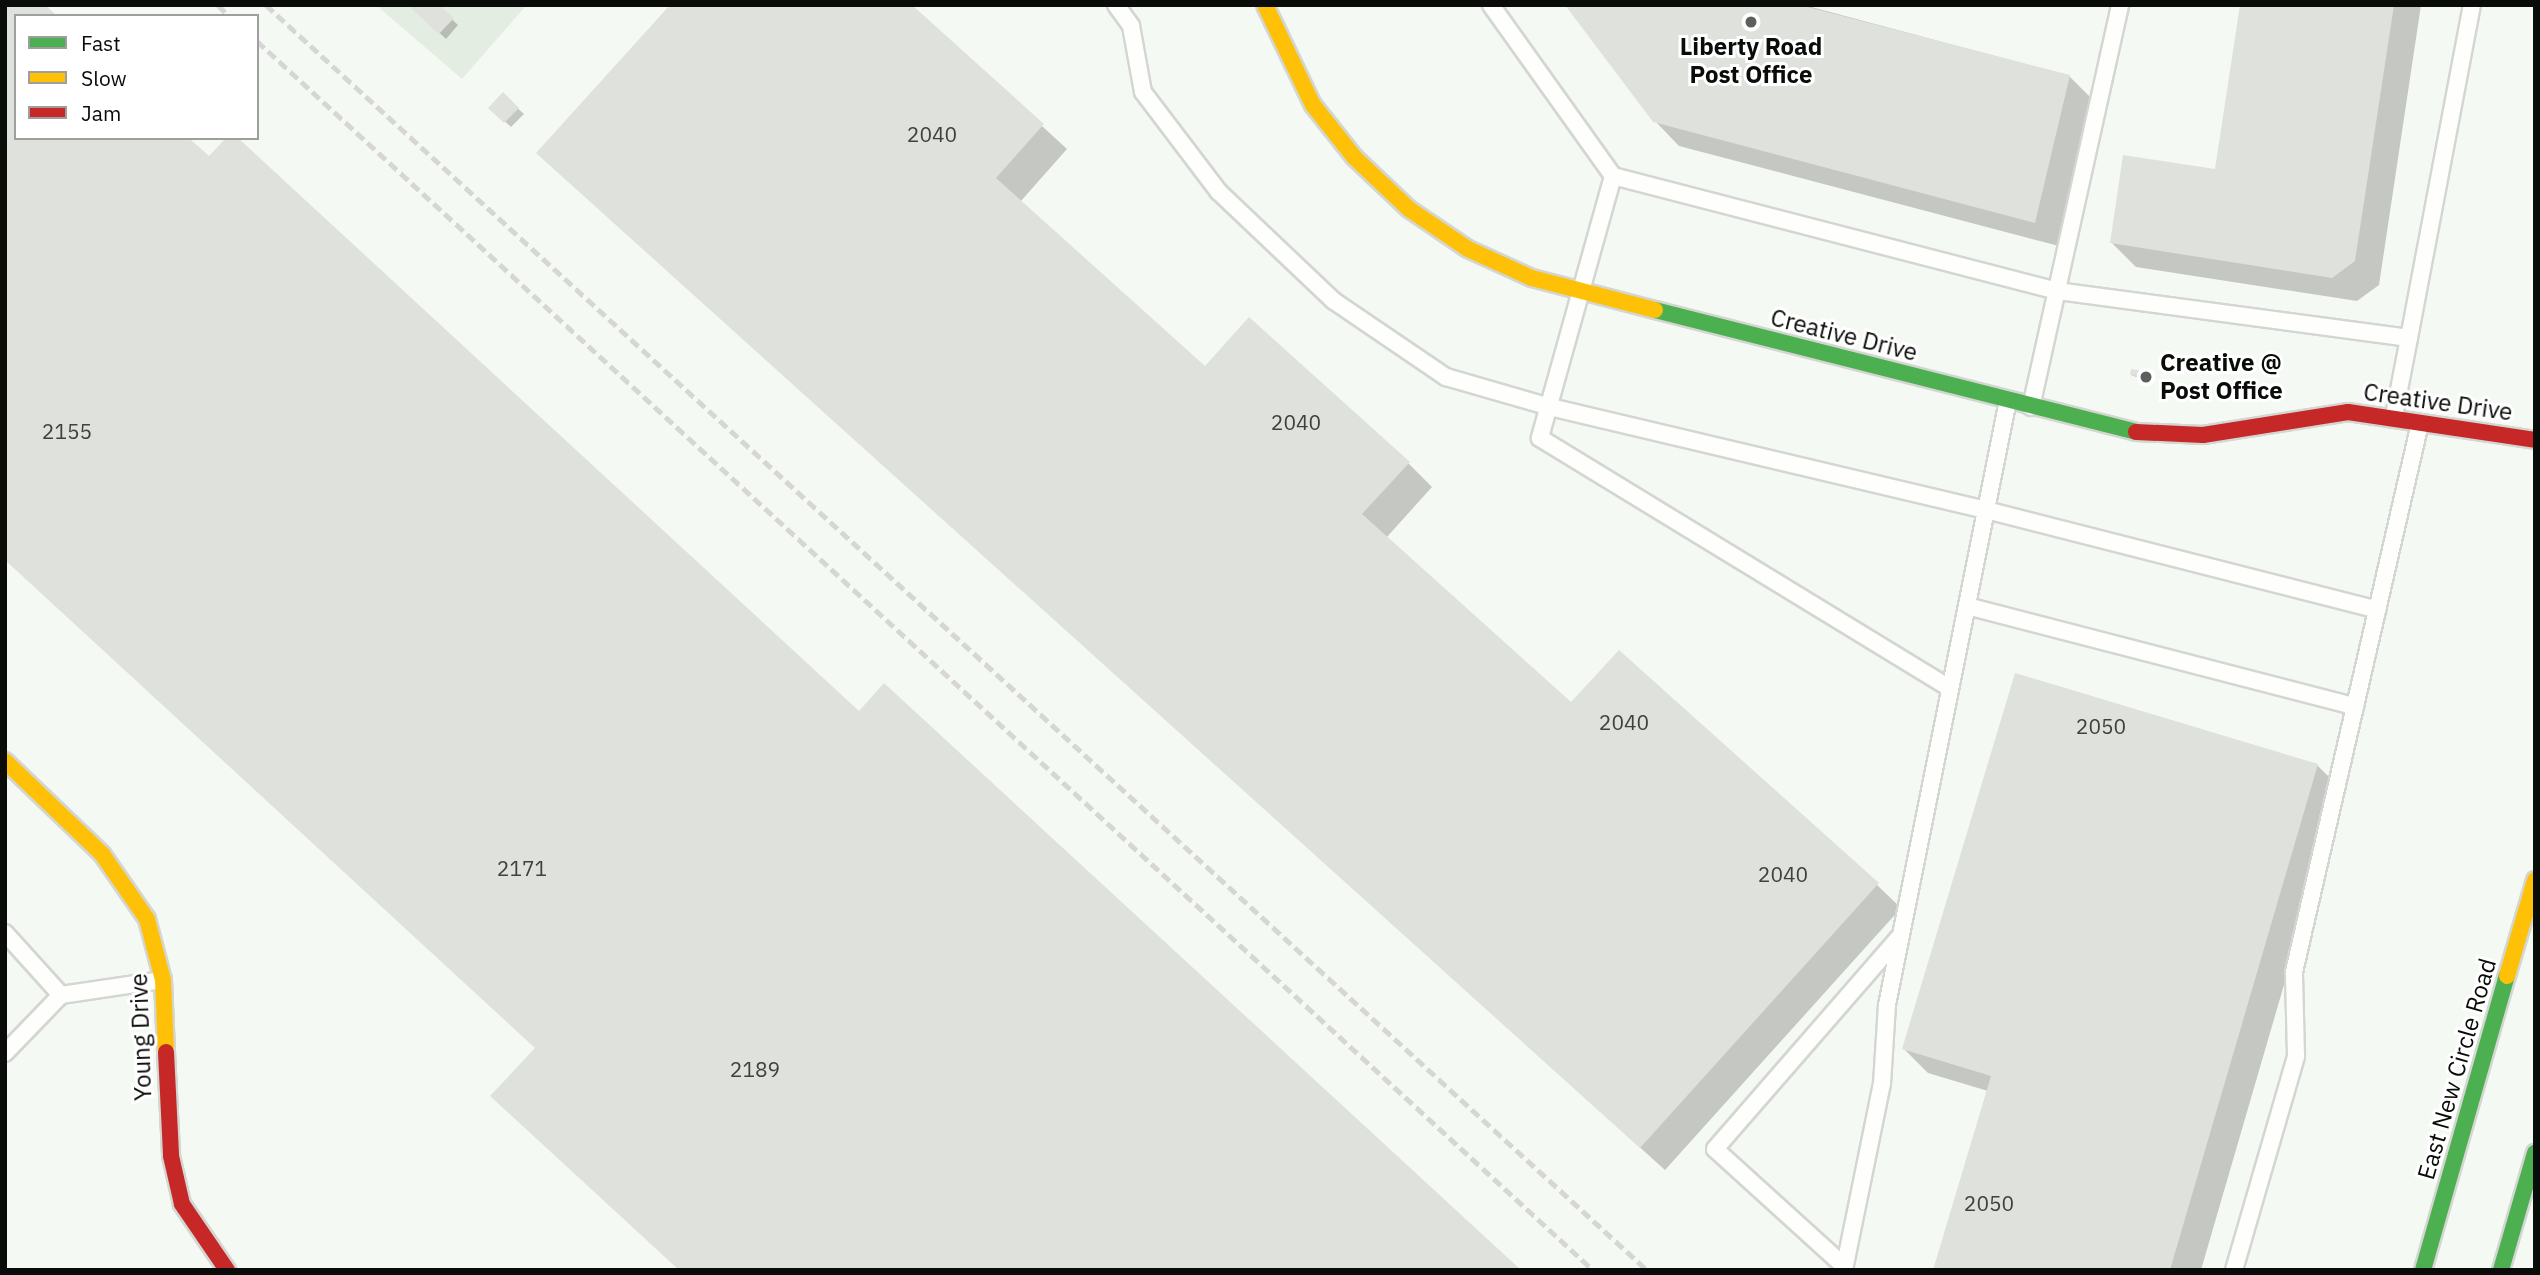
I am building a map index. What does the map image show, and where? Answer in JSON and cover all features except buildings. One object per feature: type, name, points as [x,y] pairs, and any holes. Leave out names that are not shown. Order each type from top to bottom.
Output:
[{"type":"main road","name":"Creative Drive","points":[[1265,5],[1313,105],[1354,157],[1409,209],[1468,248],[1532,278],[2130,432],[2203,435],[2348,412],[2421,420],[2535,440]]},
{"type":"main road","name":"Young Drive","points":[[5,761],[124,881],[147,919],[163,980],[170,1156],[182,1204],[227,1270]]},
{"type":"main road","name":"East New Circle Road","points":[[2423,1270],[2535,880]]},
{"type":"main road","points":[[2501,1270],[2535,1153]]},
{"type":"lane","points":[[1116,5],[1131,26],[1143,92],[1219,192],[1334,301],[1446,377],[1550,407],[1986,510],[2377,610]]},
{"type":"lane","points":[[1491,5],[1613,176],[2057,291],[2409,338]]},
{"type":"lane","points":[[2031,407],[2120,5]]},
{"type":"lane","points":[[2394,416],[2472,5]]},
{"type":"lane","points":[[1613,176],[1584,292],[1540,438],[1950,688]]},
{"type":"lane","points":[[1844,1268],[1882,1084],[1887,1005],[2008,400]]},
{"type":"lane","points":[[2234,1270],[2296,1056],[2294,972],[2421,420]]},
{"type":"lane","points":[[1967,607],[2355,706]]},
{"type":"lane","points":[[5,933],[61,995]]},
{"type":"lane","points":[[1844,1268],[1715,1149],[1901,935]]},
{"type":"lane","points":[[5,1053],[61,995],[163,980]]},
{"type":"shaded area","points":[[376,5],[523,5],[525,7],[462,79]]},
{"type":"railway","points":[[218,5],[227,14]]},
{"type":"railway","points":[[266,5],[1647,1270]]},
{"type":"railway","points":[[259,43],[1593,1270]]},
{"type":"traffic: fast","points":[[1655,310],[2136,432]]},
{"type":"traffic: fast","points":[[2423,1270],[2507,976]]},
{"type":"traffic: fast","points":[[2501,1270],[2535,1153]]},
{"type":"traffic: slow","points":[[1265,5],[1313,105],[1354,157],[1409,209],[1468,249],[1532,278],[1655,310]]},
{"type":"traffic: slow","points":[[5,761],[102,854],[147,919],[163,980],[166,1052]]},
{"type":"traffic: slow","points":[[2507,976],[2535,880]]},
{"type":"traffic: jam","points":[[2136,432],[2203,435],[2348,412],[2535,440]]},
{"type":"traffic: jam","points":[[166,1052],[171,1156],[182,1204],[227,1270]]},
{"type":"place","name":"Liberty Road Post Office","points":[[1751,22]]},
{"type":"place","name":"Creative @ Post Office","points":[[2146,377]]}]
